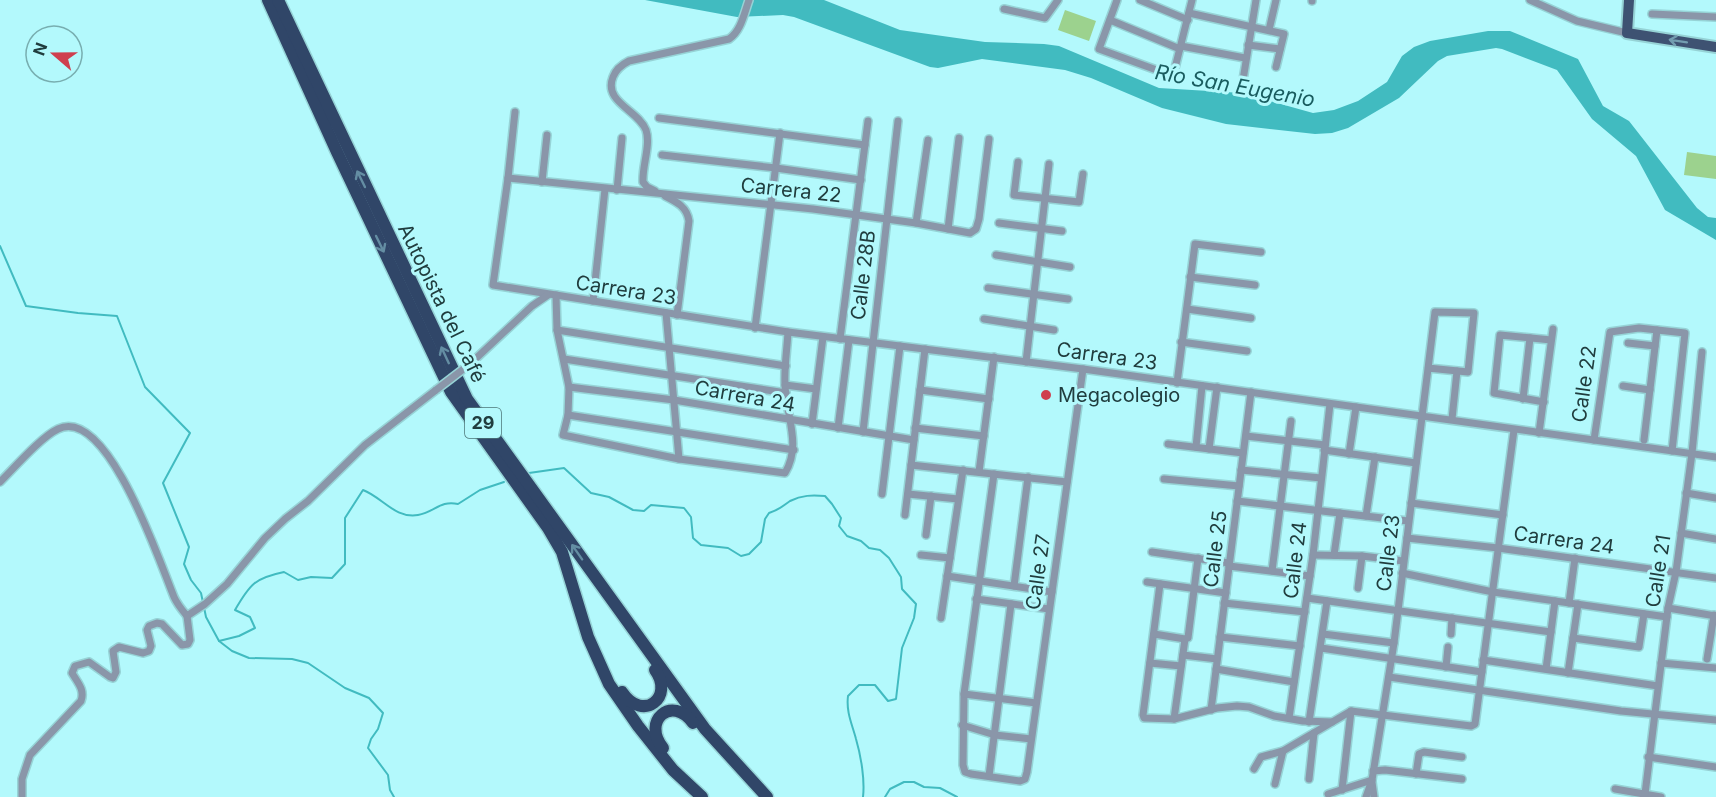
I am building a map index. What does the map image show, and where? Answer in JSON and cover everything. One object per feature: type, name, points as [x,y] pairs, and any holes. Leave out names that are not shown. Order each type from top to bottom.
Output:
[{"type":"highway","name":"Autopista del Café","points":[[268,0],[447,385],[467,417],[548,528],[561,552],[588,638],[603,672],[638,726],[674,770],[702,797]]},
{"type":"highway","name":"Autopista del Café","points":[[278,0],[459,386],[481,420],[711,736],[766,797]]},
{"type":"highway","points":[[573,588],[618,687],[631,703],[641,707],[646,706],[657,699],[661,693],[661,681],[616,617],[596,579]]},
{"type":"highway","points":[[711,797],[686,775],[657,741],[654,729],[656,722],[665,712],[671,710],[684,713],[717,753],[766,797]]},
{"type":"main road","points":[[1629,0],[1627,33],[1716,47]]},
{"type":"street","points":[[677,315],[688,214],[683,207],[647,187],[643,182],[647,138],[645,129],[639,120],[617,100],[610,83],[621,65],[629,61],[729,39],[735,35],[749,0]]},
{"type":"street","points":[[1004,9],[1045,18],[1058,0]]},
{"type":"street","points":[[1117,0],[1099,49],[1173,76],[1192,0]]},
{"type":"street","points":[[1140,0],[1189,16],[1284,34],[1276,67]]},
{"type":"street","points":[[1243,80],[1245,58],[1257,0]]},
{"type":"street","points":[[1269,30],[1276,0]]},
{"type":"street","points":[[1530,0],[1576,21],[1627,33]]},
{"type":"street","points":[[1652,14],[1716,17]]},
{"type":"street","points":[[1110,20],[1180,48],[1245,58]]},
{"type":"street","points":[[1248,45],[1280,50]]},
{"type":"street","points":[[508,178],[515,112]]},
{"type":"street","points":[[659,118],[865,145]]},
{"type":"street","name":"Calle 28B","points":[[863,432],[898,121]]},
{"type":"street","points":[[840,339],[868,122]]},
{"type":"street","points":[[755,328],[780,133]]},
{"type":"street","points":[[542,182],[547,135]]},
{"type":"street","points":[[617,190],[622,138]]},
{"type":"street","points":[[948,229],[959,138]]},
{"type":"street","name":"Carrera 22","points":[[508,178],[857,214],[970,233],[976,229],[979,219],[989,139]]},
{"type":"street","points":[[916,223],[928,140]]},
{"type":"street","points":[[662,155],[861,180]]},
{"type":"street","points":[[1018,162],[1014,195],[1080,202],[1083,174]]},
{"type":"street","points":[[1026,362],[1049,164]]},
{"type":"street","name":"Carrera 23","points":[[508,178],[496,250],[493,285],[755,328],[994,357],[1716,457]]},
{"type":"street","points":[[593,301],[605,189]]},
{"type":"street","points":[[999,223],[1062,231]]},
{"type":"street","points":[[1177,383],[1194,247],[1197,243],[1261,252]]},
{"type":"street","points":[[996,255],[1070,267]]},
{"type":"street","points":[[1190,277],[1255,285]]},
{"type":"street","points":[[988,288],[1068,299]]},
{"type":"street","points":[[187,616],[205,604],[227,584],[266,538],[365,445],[470,364],[532,306],[548,295]]},
{"type":"street","points":[[556,295],[557,330],[569,387],[568,415],[563,435],[679,459],[785,473],[791,463],[794,450],[786,389],[788,332]]},
{"type":"street","points":[[1187,309],[1251,318]]},
{"type":"street","name":"Calle 23","points":[[1366,797],[1372,780],[1394,643],[1435,312],[1474,314],[1468,372],[1457,371]]},
{"type":"street","points":[[666,313],[679,459]]},
{"type":"street","points":[[984,319],[1054,330]]},
{"type":"street","points":[[1539,433],[1553,328]]},
{"type":"street","name":"Calle 22","points":[[1594,440],[1610,332],[1639,328],[1657,330]]},
{"type":"street","points":[[557,330],[786,366]]},
{"type":"street","points":[[1644,440],[1657,330],[1685,333],[1672,451]]},
{"type":"street","points":[[1544,402],[1494,393],[1500,335],[1551,340]]},
{"type":"street","points":[[812,424],[823,337]]},
{"type":"street","points":[[1523,399],[1530,338]]},
{"type":"street","points":[[838,429],[849,340]]},
{"type":"street","points":[[1182,342],[1247,351]]},
{"type":"street","points":[[1628,343],[1655,346]]},
{"type":"street","points":[[882,494],[900,346]]},
{"type":"street","points":[[905,515],[925,348]]},
{"type":"street","name":"Calle 21","points":[[1645,794],[1668,608],[1676,572],[1692,453],[1702,352]]},
{"type":"street","points":[[979,472],[994,357]]},
{"type":"street","points":[[564,359],[672,376],[786,389],[816,389]]},
{"type":"street","points":[[1428,368],[1457,371],[1452,419]]},
{"type":"street","name":"Calle 27","points":[[990,776],[1020,781],[1025,779],[1083,369]]},
{"type":"street","points":[[1196,447],[1202,386]]},
{"type":"street","points":[[1623,386],[1650,390]]},
{"type":"street","name":"Carrera 24","points":[[569,387],[674,400],[914,440]]},
{"type":"street","points":[[1209,449],[1217,387]]},
{"type":"street","points":[[920,390],[989,399]]},
{"type":"street","name":"Calle 25","points":[[1211,710],[1251,392]]},
{"type":"street","name":"Calle 24","points":[[1289,718],[1313,555],[1330,404]]},
{"type":"street","points":[[1349,454],[1356,407]]},
{"type":"street","points":[[568,415],[794,450]]},
{"type":"street","points":[[1272,571],[1291,420]]},
{"type":"street","points":[[0,482],[59,428],[74,428],[85,432],[119,471],[138,504],[174,598],[187,616],[190,640],[188,644],[182,645],[162,624],[157,623],[149,626],[147,630],[151,646],[149,651],[143,653],[119,647],[113,651],[116,672],[113,678],[89,662],[75,666],[72,673],[83,694],[81,701],[30,755],[22,779],[22,797]]},
{"type":"street","points":[[915,428],[984,436]]},
{"type":"street","points":[[1254,769],[1261,757],[1282,751],[1351,711],[1471,726],[1475,724],[1514,430]]},
{"type":"street","points":[[1246,436],[1416,463]]},
{"type":"street","points":[[1168,444],[1244,453]]},
{"type":"street","points":[[1366,516],[1375,457]]},
{"type":"street","points":[[911,465],[1067,482]]},
{"type":"street","points":[[941,618],[963,470]]},
{"type":"street","points":[[1241,470],[1321,478]]},
{"type":"street","points":[[994,474],[964,694],[963,765],[965,772],[971,774],[990,776],[1011,604]]},
{"type":"street","points":[[1014,586],[1028,477]]},
{"type":"street","points":[[1164,479],[1239,486]]},
{"type":"street","points":[[1686,493],[1716,498]]},
{"type":"street","points":[[908,494],[958,499]]},
{"type":"street","points":[[926,535],[931,496]]},
{"type":"street","points":[[1237,501],[1408,521]]},
{"type":"street","points":[[1411,502],[1503,515]]},
{"type":"street","points":[[1334,555],[1340,513]]},
{"type":"street","points":[[1681,533],[1716,539]]},
{"type":"street","name":"Carrera 24","points":[[1407,538],[1716,578]]},
{"type":"street","points":[[1152,552],[1310,576]]},
{"type":"street","points":[[921,555],[950,558]]},
{"type":"street","points":[[1313,555],[1362,556],[1403,561]]},
{"type":"street","points":[[1358,588],[1362,556]]},
{"type":"street","points":[[1174,718],[1185,639],[1188,638],[1198,558]]},
{"type":"street","points":[[1569,603],[1575,558]]},
{"type":"street","points":[[1402,573],[1493,591],[1667,617]]},
{"type":"street","points":[[947,576],[1052,592]]},
{"type":"street","points":[[1147,582],[1226,593]]},
{"type":"street","points":[[1160,584],[1144,718],[1174,718],[1211,710],[1249,707],[1274,716],[1309,722],[1332,722]]},
{"type":"street","points":[[1307,598],[1551,632]]},
{"type":"street","points":[[976,599],[1049,609]]},
{"type":"street","points":[[1309,722],[1327,601]]},
{"type":"street","points":[[1546,669],[1555,601]]},
{"type":"street","points":[[1224,603],[1305,612]]},
{"type":"street","points":[[1568,673],[1578,604]]},
{"type":"street","points":[[1668,608],[1715,616],[1707,659]]},
{"type":"street","points":[[1574,638],[1639,647],[1644,614]]},
{"type":"street","points":[[1451,634],[1452,618]]},
{"type":"street","points":[[1154,634],[1185,639]]},
{"type":"street","points":[[1323,634],[1394,643]]},
{"type":"street","points":[[1220,637],[1300,646]]},
{"type":"street","points":[[1446,667],[1448,646]]},
{"type":"street","points":[[1321,648],[1482,672]]},
{"type":"street","points":[[1183,655],[1217,659]]},
{"type":"street","points":[[1483,660],[1658,686]]},
{"type":"street","points":[[1150,663],[1181,666]]},
{"type":"street","points":[[1661,663],[1716,668]]},
{"type":"street","points":[[1216,669],[1294,682]]},
{"type":"street","points":[[1389,677],[1621,711],[1716,720]]},
{"type":"street","points":[[964,694],[1036,703]]},
{"type":"street","points":[[1342,790],[1351,711]]},
{"type":"street","points":[[962,725],[994,735],[1031,738]]},
{"type":"street","points":[[1309,779],[1314,733]]},
{"type":"street","points":[[1275,784],[1282,751]]},
{"type":"street","points":[[1416,774],[1419,754],[1424,752],[1462,757]]},
{"type":"street","points":[[1648,757],[1716,767]]},
{"type":"street","points":[[1373,771],[1462,779]]},
{"type":"street","points":[[1328,794],[1372,780],[1374,797]]},
{"type":"street","points":[[1615,789],[1661,797]]},
{"type":"green space","points":[[1065,10],[1096,21],[1089,41],[1058,30]]},
{"type":"green space","points":[[1687,152],[1716,156],[1716,179],[1684,175]]},
{"type":"water","name":"Río San Eugenio","points":[[645,0],[824,0],[900,30],[985,42],[1059,46],[1159,88],[1242,93],[1313,113],[1334,110],[1358,101],[1387,82],[1402,56],[1414,47],[1430,41],[1488,31],[1510,31],[1578,59],[1603,106],[1629,121],[1697,208],[1708,217],[1716,218],[1716,240],[1665,210],[1636,156],[1592,119],[1557,70],[1502,49],[1447,56],[1438,61],[1399,98],[1348,128],[1332,133],[1315,134],[1226,124],[1162,108],[1091,78],[1065,70],[982,59],[938,68],[930,67],[794,17],[783,15],[737,17]]},
{"type":"waterway","points":[[0,246],[26,306],[117,316],[145,387],[190,433],[163,483],[189,547],[184,564],[191,580],[201,593],[206,617],[219,641],[232,651],[249,658],[292,659],[308,663],[345,688],[369,698],[383,713],[368,748],[388,775],[390,790],[394,797]]},
{"type":"waterway","points":[[529,473],[564,468],[591,493],[609,497],[633,510],[644,511],[651,505],[684,508],[691,517],[693,538],[701,545],[728,548],[741,556],[749,554],[761,542],[765,519],[769,513],[799,498],[825,496],[841,518],[839,526],[847,536],[861,541],[869,548],[880,550],[889,558],[901,577],[902,589],[916,604],[914,618],[902,648],[896,699],[888,701],[875,685],[859,685],[848,696],[849,713],[862,768],[863,797]]},
{"type":"waterway","points":[[219,641],[239,636],[255,628],[250,617],[235,610],[249,588],[260,580],[284,572],[298,580],[311,577],[332,578],[345,564],[345,518],[363,490],[402,514],[418,515],[442,505],[458,504],[480,490],[504,482]]},
{"type":"waterway","points":[[885,797],[890,789],[904,782],[940,788],[957,797]]},
{"type":"place","name":"Megacolegio","points":[[1046,395]]}]
